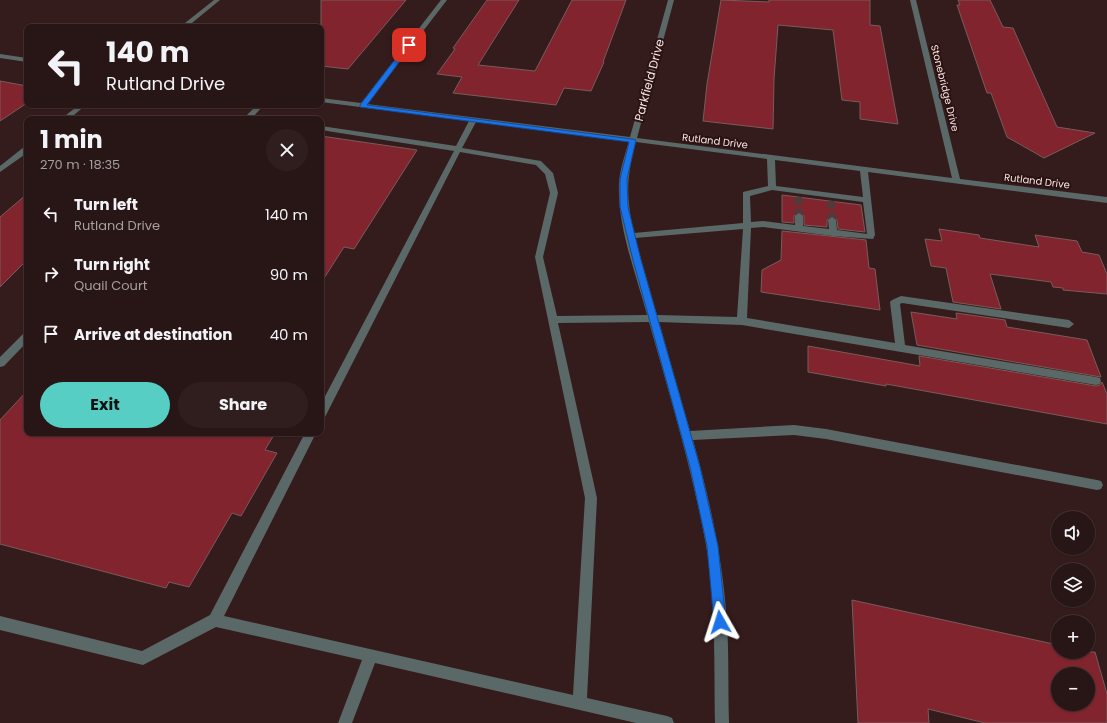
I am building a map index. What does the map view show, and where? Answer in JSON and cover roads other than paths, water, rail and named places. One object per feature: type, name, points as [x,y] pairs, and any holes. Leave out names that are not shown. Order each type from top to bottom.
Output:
[{"type":"street","points":[[186,24],[217,0]]},
{"type":"street","points":[[362,106],[444,0]]},
{"type":"street","name":"Parkfield Drive","points":[[671,0],[632,140],[622,188],[630,236],[695,467],[712,546],[720,622],[722,723]]},
{"type":"street","name":"Stonebridge Drive","points":[[913,0],[957,181]]},
{"type":"street","points":[[0,56],[24,60]]},
{"type":"street","name":"Rutland Drive","points":[[324,100],[1107,200]]},
{"type":"street","points":[[69,116],[79,108]]},
{"type":"street","points":[[250,116],[258,108]]},
{"type":"street","points":[[324,408],[473,120]]},
{"type":"street","points":[[324,128],[458,148],[538,163],[549,173],[554,192],[539,257],[591,498],[580,704]]},
{"type":"street","points":[[0,170],[24,151]]},
{"type":"street","points":[[771,158],[772,188]]},
{"type":"street","points":[[630,236],[763,224],[870,237],[864,170]]},
{"type":"street","points":[[742,321],[747,225],[746,194],[772,188],[798,194],[867,200]]},
{"type":"street","points":[[799,216],[799,228]]},
{"type":"street","points":[[832,220],[833,233]]},
{"type":"street","points":[[900,348],[895,302],[901,299],[1069,324]]},
{"type":"street","points":[[553,320],[653,318],[742,321],[1096,382]]},
{"type":"street","points":[[0,363],[24,339]]},
{"type":"street","points":[[686,436],[794,430],[826,434],[1097,485]]},
{"type":"street","points":[[0,623],[143,658],[215,620],[309,436]]},
{"type":"street","points":[[215,620],[666,723]]},
{"type":"street","points":[[346,723],[372,656]]},
{"type":"tunnel","points":[[798,197],[799,216]]},
{"type":"tunnel","points":[[831,201],[832,220]]}]
